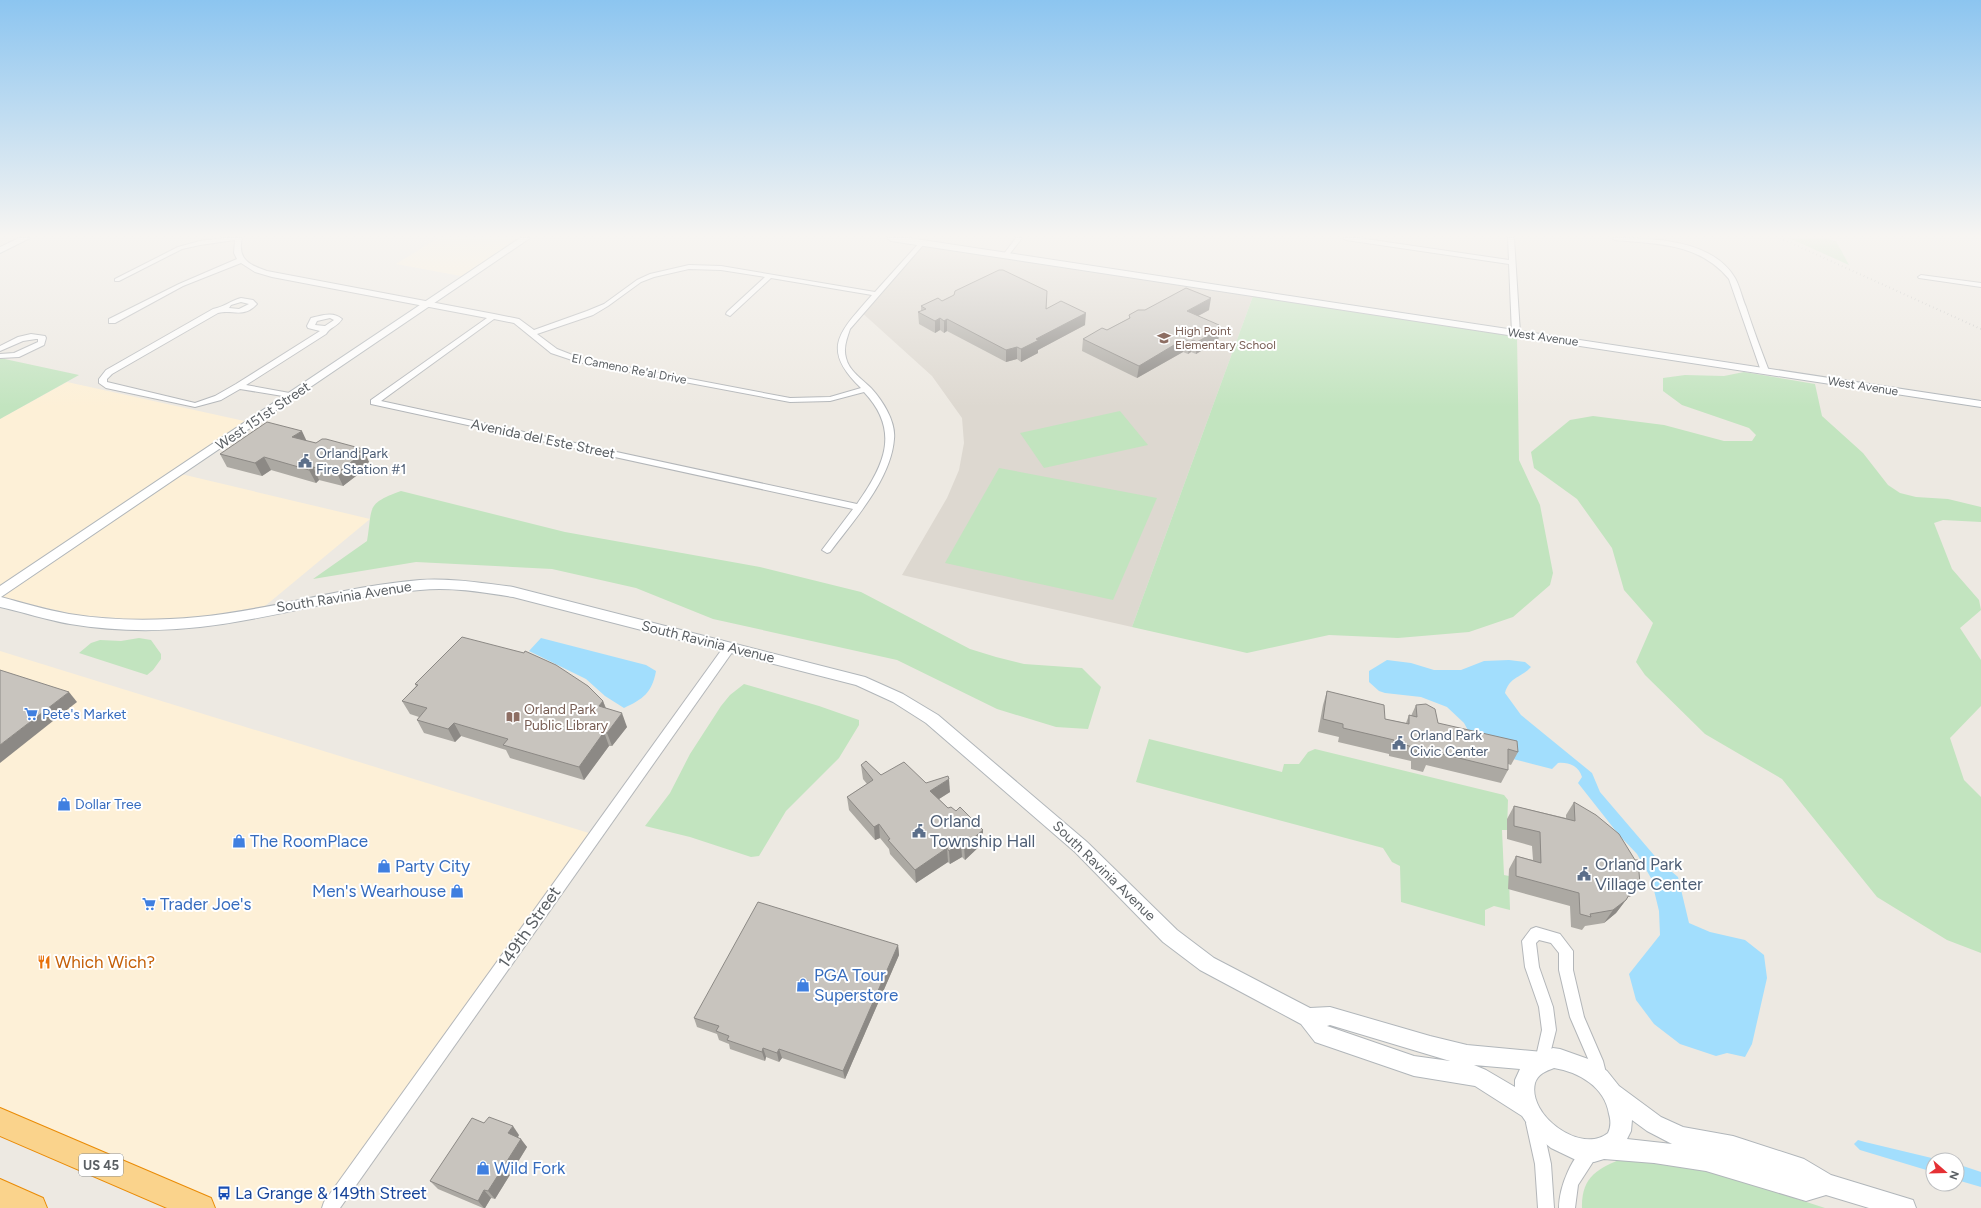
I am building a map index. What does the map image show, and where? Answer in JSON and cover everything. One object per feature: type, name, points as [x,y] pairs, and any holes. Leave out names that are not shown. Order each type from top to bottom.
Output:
[{"type":"highway","name":"US 45","points":[[0,1122],[201,1208]]},
{"type":"highway","points":[[0,1193],[33,1208]]},
{"type":"street","points":[[112,321],[163,294]]},
{"type":"street","name":"El Cameno Re'al Drive","points":[[375,294],[516,321],[526,326],[548,347],[560,354],[578,360],[790,400],[830,399],[867,389]]},
{"type":"street","name":"West 151st Street","points":[[0,593],[443,294]]},
{"type":"street","points":[[532,333],[590,313],[606,305],[620,294]]},
{"type":"street","points":[[730,314],[751,294]]},
{"type":"street","points":[[827,550],[875,482],[886,458],[890,439],[887,420],[880,404],[848,371],[840,352],[842,340],[847,328],[876,294]]},
{"type":"street","name":"West Avenue","points":[[1260,294],[1981,404]]},
{"type":"street","points":[[1514,294],[1516,333]]},
{"type":"street","points":[[1738,294],[1765,371]]},
{"type":"street","points":[[225,309],[216,311],[109,372],[103,379],[103,383],[109,386],[195,404],[218,398],[239,386],[323,332],[325,328]]},
{"type":"street","name":"Avenida del Este Street","points":[[494,316],[374,402],[858,507]]},
{"type":"street","points":[[0,350],[25,338],[37,336],[42,338],[41,343],[19,354],[7,357],[0,356]]},
{"type":"street","points":[[239,386],[292,396]]},
{"type":"street","name":"South Ravinia Avenue","points":[[0,602],[70,619],[139,624],[177,623],[200,622],[370,590],[409,586],[455,585],[513,592],[860,681],[898,698],[932,719],[1081,847],[1170,936],[1207,964],[1308,1017],[1322,1036],[1414,1066],[1458,1072],[1479,1077],[1531,1112]]},
{"type":"street","name":"149th Street","points":[[330,1208],[729,648]]},
{"type":"street","points":[[1541,1061],[1549,1030],[1546,1007],[1532,967],[1528,941],[1536,933],[1555,938],[1566,951],[1566,970],[1577,1017],[1606,1086],[1619,1107],[1622,1122],[1619,1133],[1614,1142],[1598,1150],[1571,1178],[1566,1196],[1567,1208]]},
{"type":"street","points":[[1308,1017],[1330,1016],[1430,1046],[1467,1055],[1541,1061]]},
{"type":"street","points":[[1546,1208],[1543,1164],[1531,1112],[1524,1091],[1525,1079],[1530,1068],[1541,1061],[1553,1058],[1569,1060],[1586,1067],[1606,1086],[1654,1124],[1681,1137],[1733,1147],[1804,1170],[1826,1184],[1905,1208]]},
{"type":"street","points":[[1531,1112],[1552,1137],[1565,1145],[1579,1149],[1654,1152],[1706,1160],[1806,1190],[1826,1184]]},
{"type":"shaded area","points":[[873,294],[1243,294],[1253,296],[1132,627],[902,575],[947,498],[959,470],[964,443],[962,418],[932,376],[859,310]]},
{"type":"shaded area","points":[[67,382],[249,422],[0,591],[0,419]]},
{"type":"shaded area","points":[[181,474],[370,519],[265,606],[204,617],[144,620],[76,615],[0,597]]},
{"type":"shaded area","points":[[0,651],[592,834],[324,1208],[215,1208],[0,1117]]},
{"type":"green space","points":[[1253,296],[1517,335],[1519,460],[1540,505],[1553,573],[1550,585],[1513,617],[1469,632],[1398,638],[1329,635],[1247,653],[1132,627]]},
{"type":"green space","points":[[0,358],[79,375],[0,419]]},
{"type":"green space","points":[[1744,372],[1815,384],[1822,416],[1863,453],[1888,485],[1900,493],[1916,497],[1948,499],[1981,507],[1981,522],[1943,520],[1934,523],[1952,569],[1979,600],[1981,610],[1960,628],[1981,660],[1981,706],[1950,738],[1964,780],[1981,797],[1981,953],[1947,940],[1877,897],[1782,779],[1705,734],[1645,675],[1636,662],[1653,623],[1624,590],[1612,548],[1577,499],[1534,468],[1531,452],[1570,420],[1593,416],[1664,425],[1724,441],[1752,441],[1756,435],[1749,428],[1682,405],[1663,391],[1663,378],[1685,375],[1724,376]]},
{"type":"green space","points":[[1120,411],[1148,445],[1044,468],[1020,433]]},
{"type":"green space","points":[[999,468],[1157,498],[1113,600],[945,563]]},
{"type":"green space","points":[[401,491],[565,532],[760,567],[861,592],[970,649],[1024,664],[1082,668],[1101,687],[1088,729],[1056,727],[997,709],[897,660],[713,619],[636,588],[552,569],[416,562],[313,579],[367,541],[373,508],[376,504],[389,495]]},
{"type":"green space","points":[[139,638],[151,640],[161,654],[161,659],[153,670],[147,675],[79,653],[91,643],[100,640],[121,641]]},
{"type":"green space","points":[[744,684],[819,706],[859,720],[859,725],[839,758],[786,811],[759,856],[751,857],[690,837],[645,826],[670,793],[690,754],[721,706],[730,695]]},
{"type":"green space","points":[[1149,739],[1282,772],[1284,764],[1299,764],[1308,752],[1315,749],[1504,795],[1508,800],[1507,830],[1502,830],[1504,875],[1509,876],[1510,910],[1494,906],[1485,910],[1485,926],[1401,902],[1400,866],[1392,862],[1383,848],[1136,782]]},
{"type":"green space","points":[[1624,1158],[1701,1168],[1825,1208],[1582,1208],[1584,1189],[1593,1175],[1606,1166]]},
{"type":"water","points":[[541,638],[646,665],[656,671],[652,685],[646,694],[636,702],[624,708],[605,696],[586,679],[529,651]]},
{"type":"water","points":[[1387,660],[1411,663],[1434,670],[1461,670],[1484,661],[1509,660],[1525,662],[1531,667],[1510,683],[1505,693],[1521,715],[1592,773],[1600,792],[1659,861],[1678,877],[1689,923],[1710,932],[1745,940],[1764,955],[1767,978],[1752,1044],[1745,1057],[1727,1053],[1716,1056],[1680,1044],[1654,1024],[1636,1000],[1629,974],[1660,935],[1659,911],[1651,878],[1637,854],[1619,835],[1578,783],[1582,777],[1581,773],[1576,767],[1566,763],[1558,763],[1552,769],[1513,759],[1470,734],[1464,723],[1447,707],[1421,697],[1379,691],[1369,682],[1369,671]]},
{"type":"water","points":[[1858,1140],[1925,1156],[1925,1170],[1860,1150],[1854,1144]]},
{"type":"water","points":[[1965,1167],[1981,1172],[1981,1187],[1965,1182]]},
{"type":"building","points":[[1047,294],[1046,309],[1061,301],[1086,313],[1036,339],[1039,340],[1021,349],[1017,347],[1006,350],[947,319],[944,321],[940,318],[935,321],[918,312],[926,309],[921,306],[938,298],[942,301],[954,295]]},
{"type":"building","name":"High Point Elementary School","points":[[1174,294],[1202,294],[1211,298],[1187,311],[1219,325],[1216,327],[1220,329],[1197,342],[1193,340],[1190,342],[1184,339],[1139,366],[1083,339],[1102,328],[1107,330],[1130,318],[1129,315],[1138,310],[1145,310]]},
{"type":"building","points":[[267,422],[302,431],[292,437],[316,443],[322,439],[326,439],[363,449],[358,452],[363,453],[337,473],[313,467],[309,470],[264,457],[255,463],[220,454]]},
{"type":"building","name":"Orland Park Public Library","points":[[462,637],[524,653],[525,651],[556,665],[588,686],[603,701],[599,706],[622,713],[607,733],[604,732],[579,767],[503,745],[508,739],[454,723],[448,729],[417,720],[427,708],[402,701],[418,685],[415,684]]},
{"type":"building","name":"Pete's Market","points":[[0,670],[69,692],[0,745]]},
{"type":"building","points":[[1327,691],[1384,705],[1385,719],[1409,724],[1409,715],[1417,717],[1416,705],[1426,704],[1435,709],[1438,723],[1517,741],[1518,752],[1508,749],[1508,770],[1430,751],[1429,758],[1416,755],[1417,748],[1394,742],[1394,740],[1343,728],[1343,724],[1323,719]]},
{"type":"building","name":"Orland Township Hall","points":[[866,761],[881,775],[904,762],[926,783],[948,776],[949,779],[930,791],[948,808],[951,807],[956,811],[960,807],[983,830],[964,846],[961,843],[949,851],[947,848],[915,870],[888,840],[890,839],[879,824],[874,827],[847,797],[873,780],[861,765]]},
{"type":"building","name":"Orland Park Village Center","points":[[1574,802],[1596,815],[1619,834],[1635,860],[1638,860],[1640,884],[1636,883],[1626,900],[1613,910],[1590,914],[1591,917],[1580,914],[1579,893],[1516,876],[1516,856],[1541,863],[1540,832],[1514,826],[1514,806],[1575,821]]},
{"type":"building","name":"PGA Tour Superstore","points":[[758,902],[898,945],[843,1071],[779,1049],[777,1053],[763,1048],[762,1052],[727,1040],[729,1036],[716,1031],[719,1026],[694,1018]]},
{"type":"building","name":"Wild Fork","points":[[489,1117],[513,1126],[508,1133],[521,1139],[488,1191],[484,1190],[478,1201],[430,1181],[472,1118],[484,1123]]},
{"type":"railway","points":[[1905,294],[1981,329]]},
{"type":"place","name":"High Point Elementary School","points":[[1164,338]]},
{"type":"place","name":"Orland Park Fire Station #1","points":[[305,461]]},
{"type":"place","name":"Pete's Market","points":[[31,714]]},
{"type":"place","name":"Orland Park Public Library","points":[[513,717]]},
{"type":"place","name":"Orland Park Civic Center","points":[[1399,743]]},
{"type":"place","name":"Dollar Tree","points":[[64,804]]},
{"type":"place","name":"Orland Township Hall","points":[[919,831]]},
{"type":"place","name":"The RoomPlace","points":[[239,841]]},
{"type":"place","name":"Party City","points":[[384,866]]},
{"type":"place","name":"Orland Park Village Center","points":[[1584,874]]},
{"type":"place","name":"Men's Wearhouse","points":[[457,891]]},
{"type":"place","name":"Trader Joe's","points":[[149,904]]},
{"type":"place","name":"Which Wich?","points":[[44,962]]},
{"type":"place","name":"PGA Tour Superstore","points":[[803,985]]},
{"type":"place","name":"Wild Fork","points":[[483,1168]]},
{"type":"place","name":"La Grange & 149th Street","points":[[224,1193]]}]
